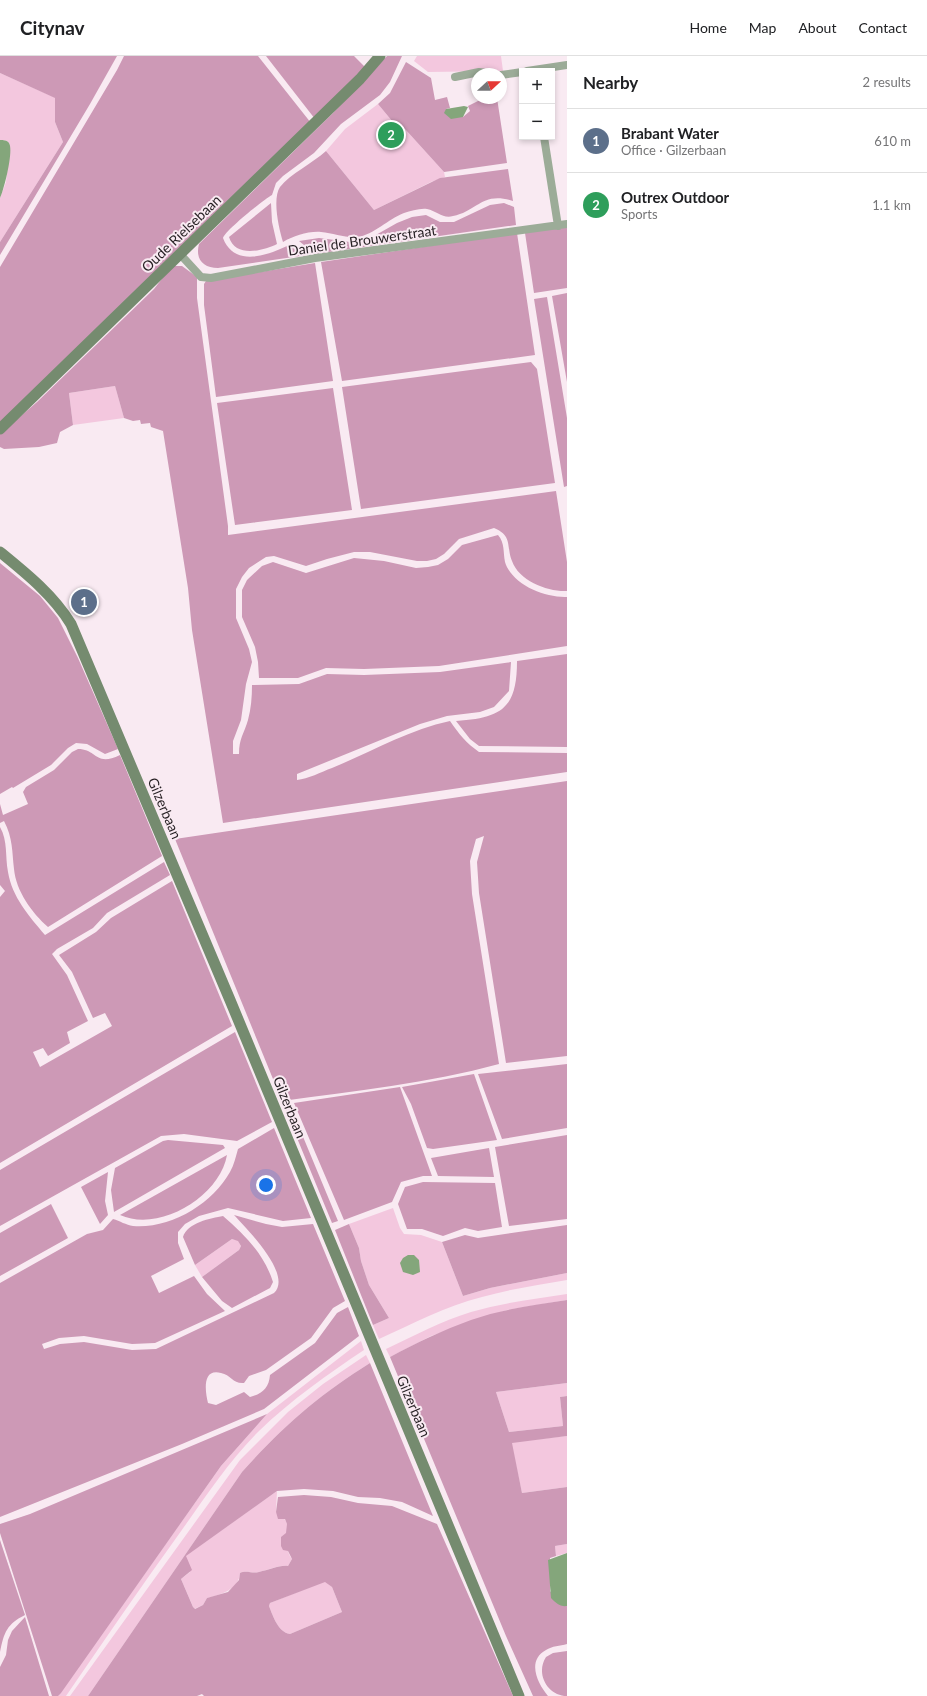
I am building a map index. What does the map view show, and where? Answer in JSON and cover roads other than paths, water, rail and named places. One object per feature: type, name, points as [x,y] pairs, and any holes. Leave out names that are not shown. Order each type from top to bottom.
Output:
[{"type":"street","name":"Oude Rielsebaan","points":[[0,429],[360,79],[380,56]]},
{"type":"street","points":[[550,68],[567,65]]},
{"type":"street","points":[[507,74],[519,72]]},
{"type":"street","points":[[455,77],[471,74]]},
{"type":"street","points":[[544,140],[558,226]]},
{"type":"street","name":"Daniel de Brouwerstraat","points":[[180,254],[201,276],[215,278],[315,258],[567,224]]},
{"type":"street","name":"Gilzerbaan","points":[[0,552],[44,589],[61,608],[71,624],[227,993],[518,1696]]},
{"type":"place","name":"Outrex Outdoor","points":[[391,135]]},
{"type":"place","name":"Brabant Water","points":[[84,602]]}]
